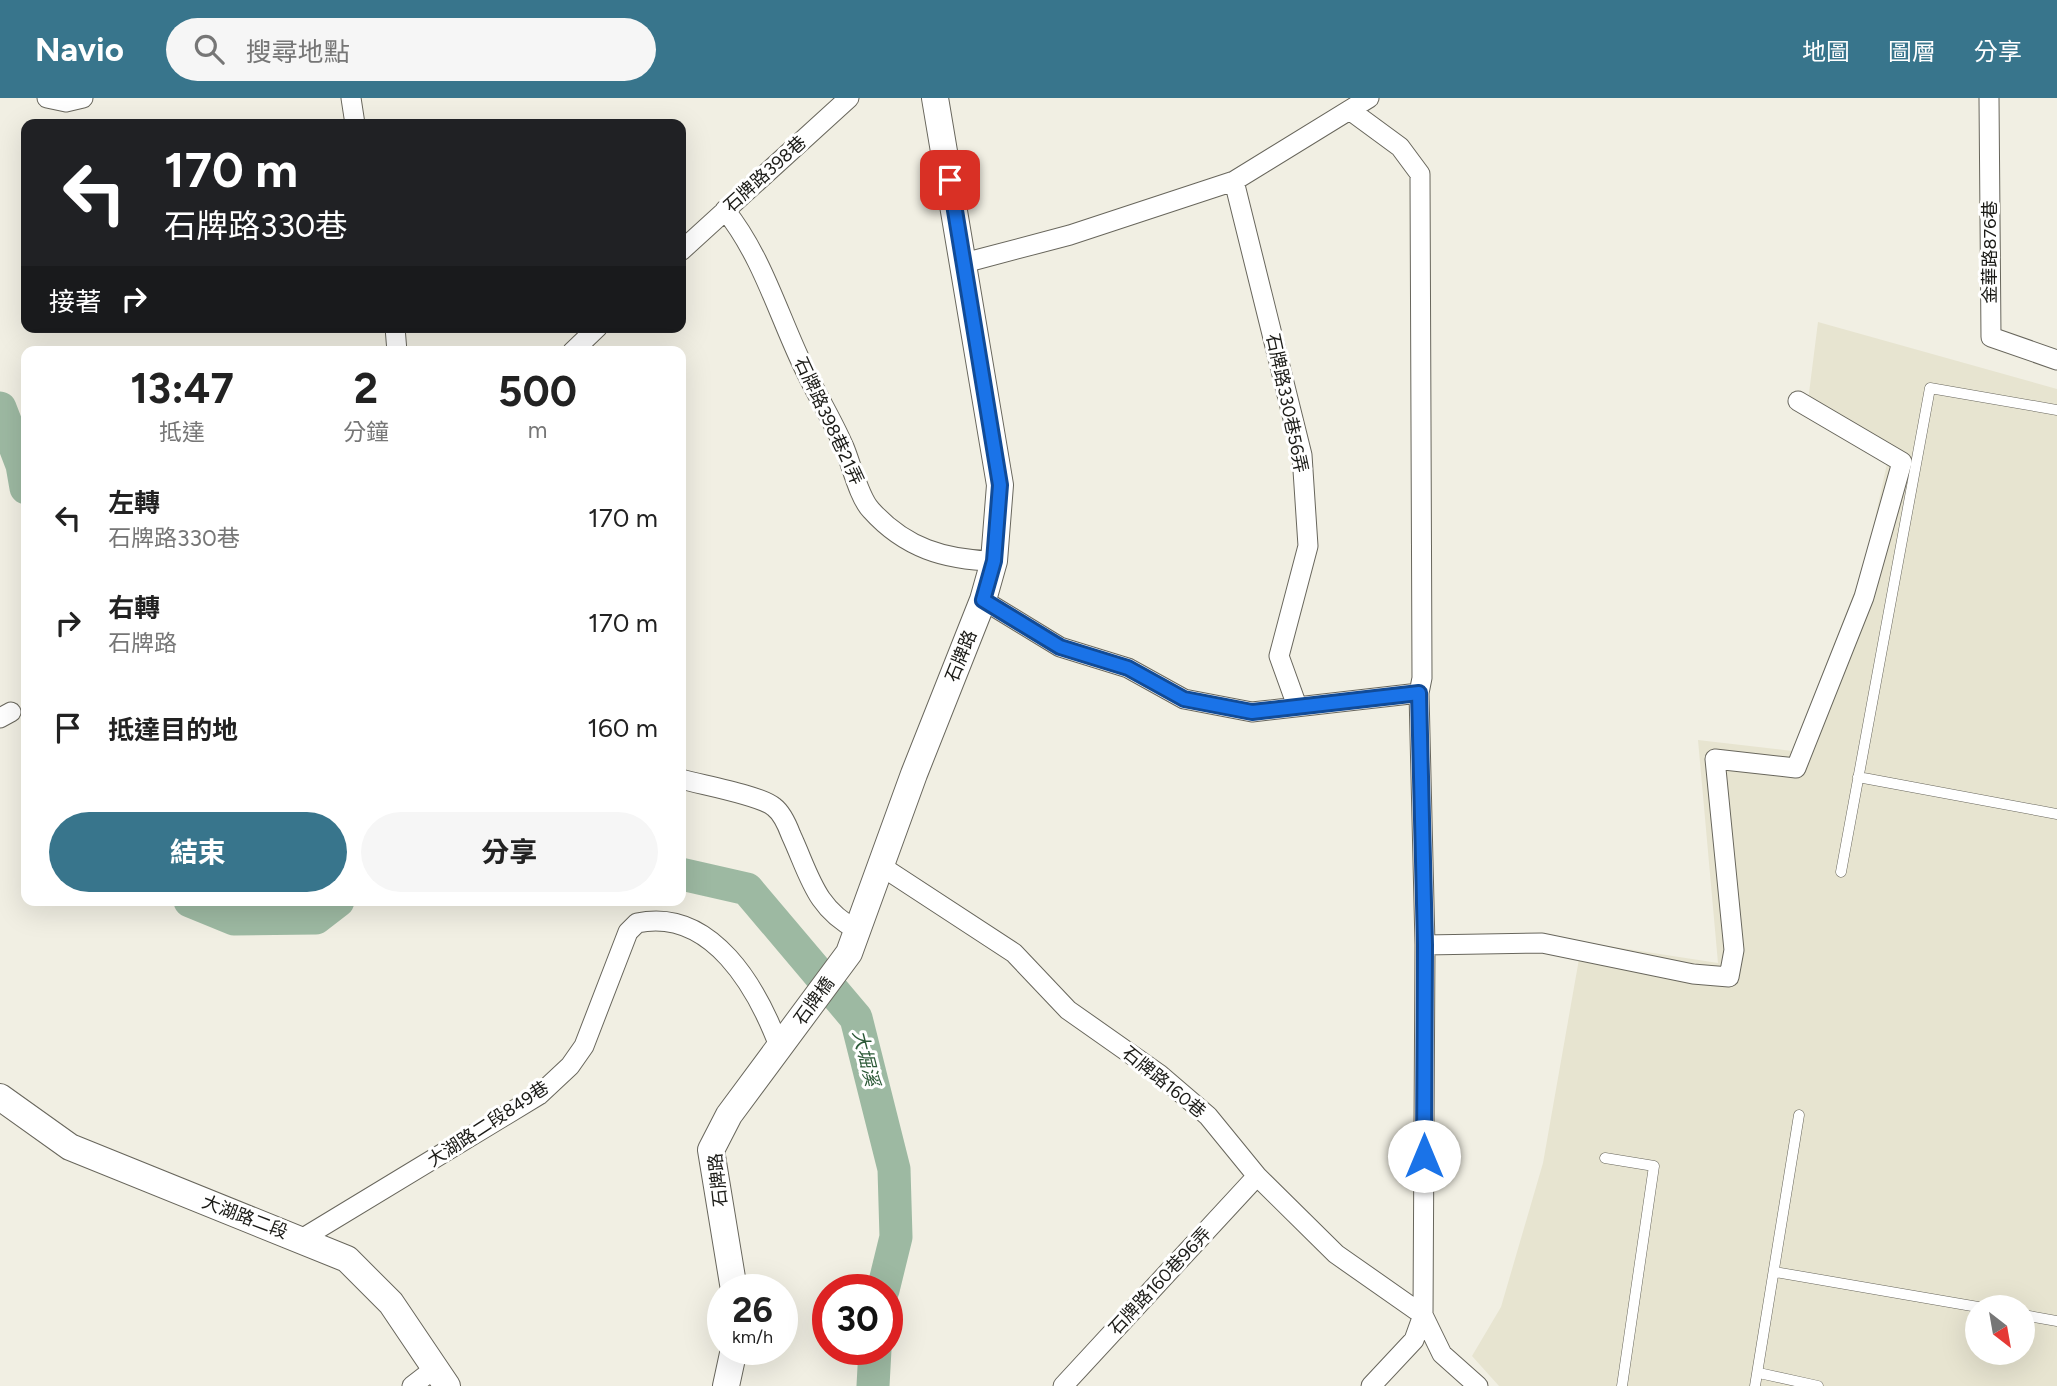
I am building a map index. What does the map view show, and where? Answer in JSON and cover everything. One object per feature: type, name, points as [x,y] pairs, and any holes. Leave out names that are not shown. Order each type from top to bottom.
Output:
[{"type":"street","points":[[47,98],[66,102],[83,98]]},
{"type":"street","points":[[351,98],[354,119]]},
{"type":"street","name":"石牌路398巷","points":[[686,246],[849,98]]},
{"type":"street","name":"石牌路","points":[[853,941],[983,600],[994,561],[1000,485],[935,98]]},
{"type":"street","points":[[964,263],[1070,235],[1234,181],[1369,98]]},
{"type":"street","name":"金華路876巷","points":[[1989,98],[1991,337],[2057,360]]},
{"type":"street","points":[[1351,111],[1400,147],[1420,174],[1422,678],[1419,693],[1425,945],[1423,1315],[1414,1340],[1371,1386]]},
{"type":"street","name":"石牌路330巷56弄","points":[[1234,181],[1302,455],[1308,546],[1279,656],[1297,706]]},
{"type":"street","name":"石牌路398巷21弄","points":[[725,211],[738,227],[776,299],[802,365],[843,444],[869,509],[901,535],[943,557],[994,561]]},
{"type":"street","points":[[578,346],[592,333]]},
{"type":"street","points":[[1425,945],[1542,943],[1693,974],[1729,977],[1734,950],[1715,759],[1796,768],[1864,597],[1902,462],[1798,401]]},
{"type":"street","points":[[983,600],[1060,647],[1128,668],[1184,699],[1252,712],[1419,693]]},
{"type":"street","points":[[686,781],[774,807],[787,826],[811,883],[826,908],[840,921],[853,941]]},
{"type":"street","name":"石牌路160巷","points":[[881,866],[1014,953],[1068,1010],[1159,1074],[1208,1116],[1257,1177],[1336,1254],[1423,1315],[1442,1354],[1478,1386]]},
{"type":"street","name":"大湖路二段849巷","points":[[303,1238],[539,1095],[570,1066],[584,1046],[628,932],[636,923],[670,922],[690,927],[709,938],[748,982],[766,1012],[780,1049]]},
{"type":"street","name":"石牌橋","points":[[780,1049],[853,941]]},
{"type":"street","name":"石牌路","points":[[731,1274],[711,1150],[729,1115],[780,1049]]},
{"type":"street","name":"大湖路二段","points":[[0,1097],[70,1147],[303,1238],[347,1259],[391,1303],[440,1377]]},
{"type":"street","name":"石牌路160巷96弄","points":[[1063,1386],[1257,1177]]},
{"type":"street","points":[[726,1386],[731,1365]]},
{"type":"street","points":[[412,1386],[440,1377]]},
{"type":"lane","points":[[1841,872],[1930,388],[2057,410]]},
{"type":"lane","points":[[1858,777],[2057,814]]},
{"type":"lane","points":[[1755,1386],[1799,1115]]},
{"type":"lane","points":[[1605,1158],[1654,1166],[1622,1386]]},
{"type":"lane","points":[[1775,1272],[1965,1305]]},
{"type":"lane","points":[[2035,1317],[2057,1321]]},
{"type":"lane","points":[[1759,1373],[1818,1386]]},
{"type":"shaded area","points":[[1818,322],[2057,389],[2057,1386],[1499,1386],[1472,1356],[1501,1307],[1543,1163],[1582,942],[1718,963],[1698,740],[1792,751],[1865,565],[1888,459],[1808,401]]},
{"type":"waterway","name":"大堀溪","points":[[0,408],[21,462]]},
{"type":"waterway","name":"大堀溪","points":[[686,875],[747,889],[856,1018],[894,1169],[896,1237],[887,1274]]},
{"type":"waterway","name":"大堀溪","points":[[202,906],[234,919],[316,918],[332,906]]},
{"type":"waterway","name":"大堀溪","points":[[873,1386],[874,1365]]},
{"type":"route","points":[[950,180],[1000,485],[994,561],[983,600],[1060,647],[1128,668],[1184,699],[1252,712],[1419,693],[1425,945],[1424,1156]]}]
